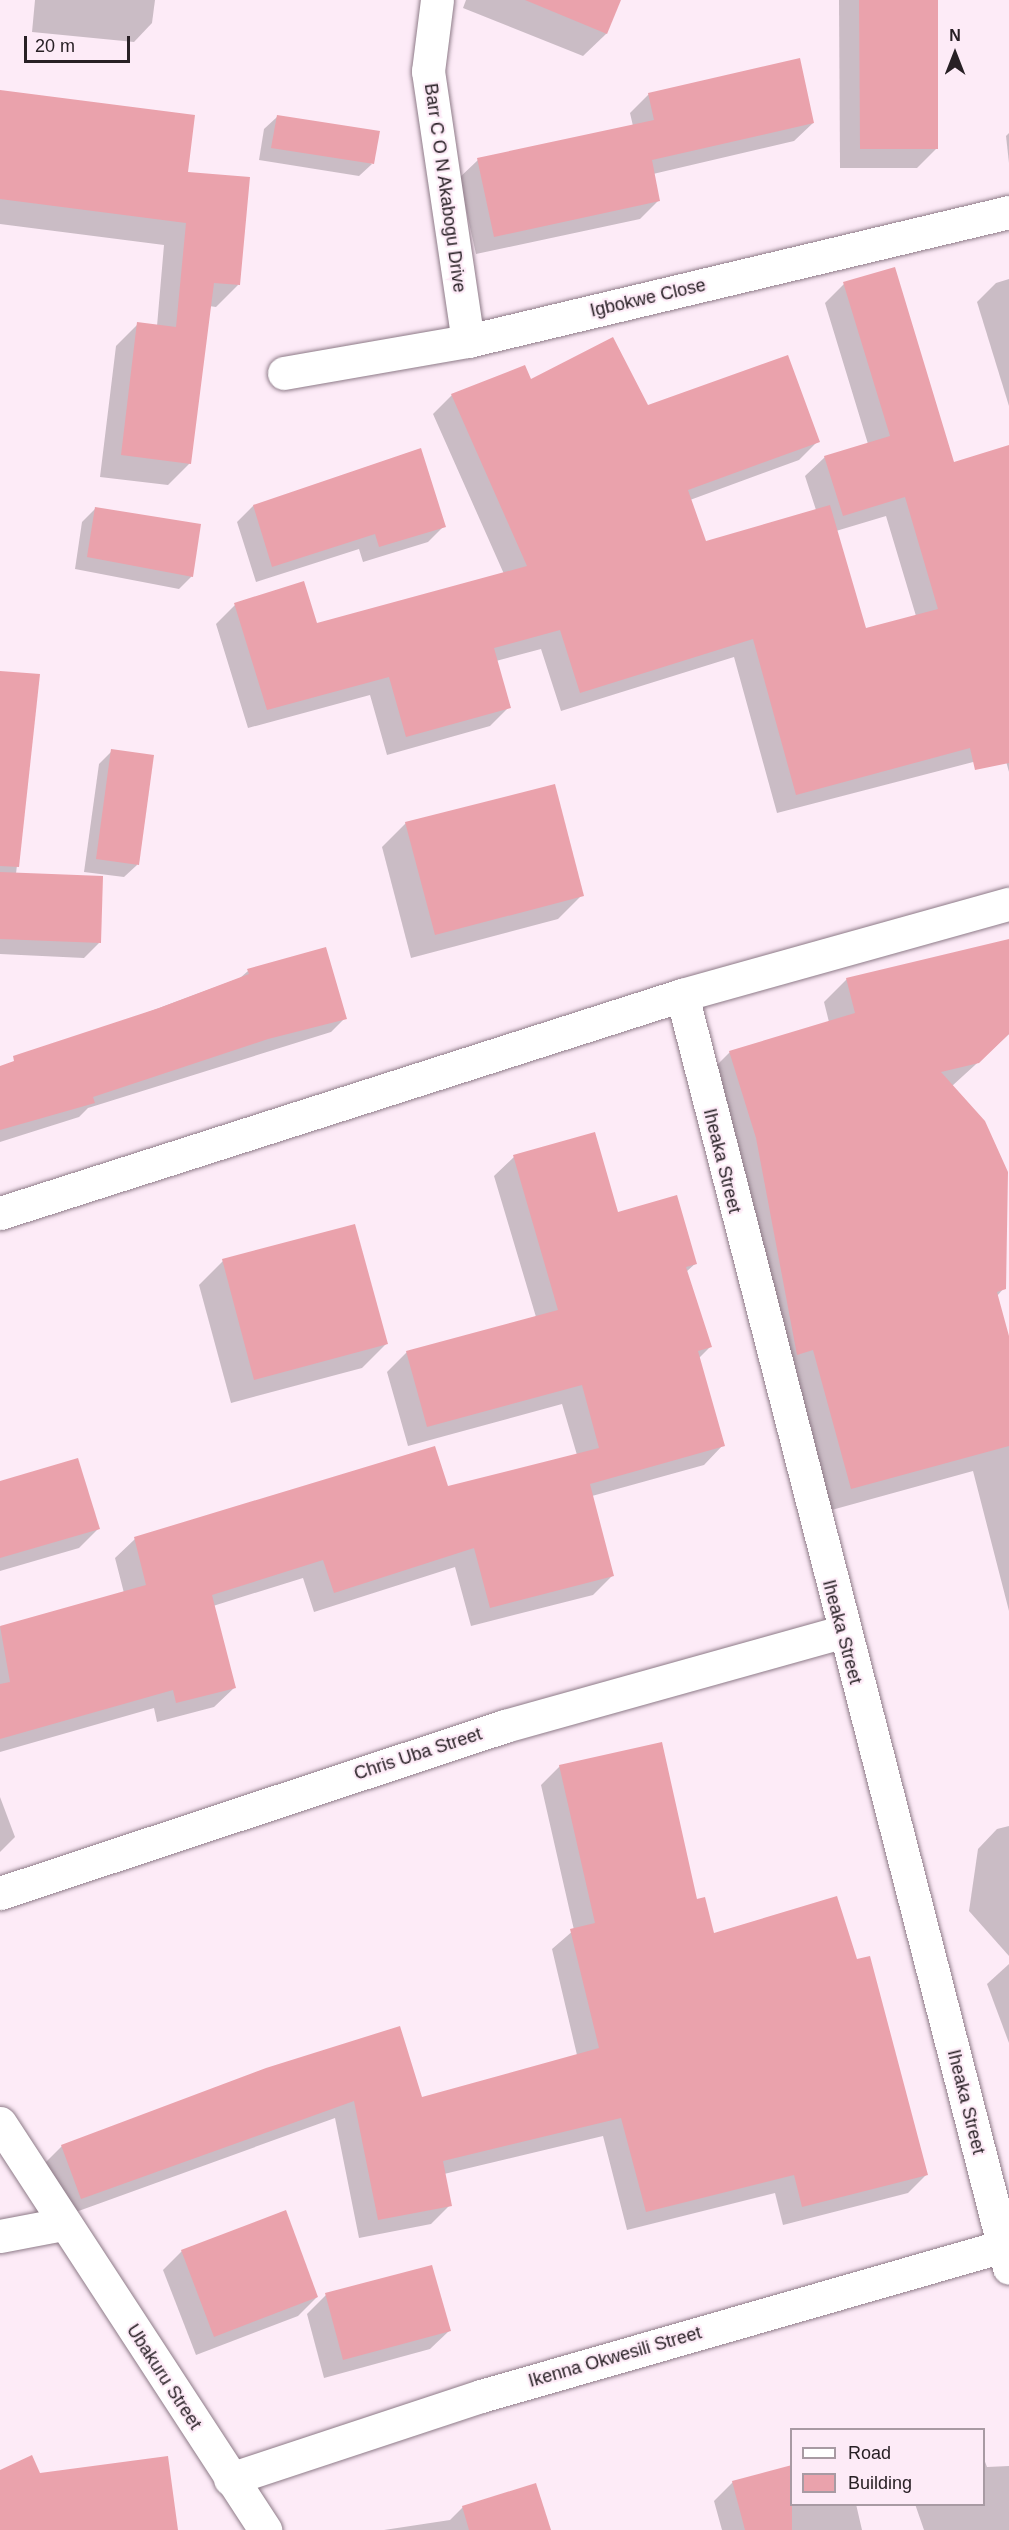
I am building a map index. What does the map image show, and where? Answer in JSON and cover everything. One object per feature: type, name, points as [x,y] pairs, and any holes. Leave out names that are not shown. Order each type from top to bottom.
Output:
[{"type":"street","name":"Barr C O N Akabogu Drive","points":[[437,0],[428,71],[468,341]]},
{"type":"street","name":"Igbokwe Close","points":[[284,374],[468,341],[1009,212]]},
{"type":"street","points":[[0,1214],[682,995],[1009,904]]},
{"type":"street","name":"Iheaka Street","points":[[682,995],[841,1632],[1006,2257]]},
{"type":"street","name":"Chris Uba Street","points":[[0,1893],[505,1726],[841,1632]]},
{"type":"street","name":"Ubakuru Street","points":[[0,2123],[63,2224],[265,2530]]},
{"type":"street","points":[[0,2236],[63,2224]]},
{"type":"street","name":"Ikenna Okwesili Street","points":[[230,2479],[481,2396],[1006,2257]]},
{"type":"building","points":[[525,0],[621,0],[607,34]]},
{"type":"building","points":[[859,0],[938,0],[938,149],[860,149]]},
{"type":"building","points":[[800,58],[814,123],[652,160],[660,201],[494,237],[477,158],[654,120],[648,93]]},
{"type":"building","points":[[0,90],[195,115],[188,172],[250,177],[240,285],[214,283],[191,464],[121,455],[137,322],[176,327],[186,223],[0,199]]},
{"type":"building","points":[[277,115],[380,131],[374,164],[271,148]]},
{"type":"building","points":[[895,267],[954,462],[1009,445],[1009,763],[975,770],[970,748],[796,795],[753,639],[580,693],[560,630],[494,648],[511,708],[406,737],[389,677],[267,710],[234,603],[304,581],[317,623],[527,566],[451,394],[525,365],[531,379],[613,337],[648,405],[788,355],[820,442],[688,490],[706,541],[830,505],[866,628],[938,609],[905,497],[843,516],[824,456],[890,436],[843,282]]},
{"type":"building","points":[[421,448],[446,527],[379,547],[375,534],[272,567],[253,505]]},
{"type":"building","points":[[95,507],[201,524],[193,577],[87,557]]},
{"type":"building","points":[[0,671],[40,674],[19,867],[0,866]]},
{"type":"building","points":[[111,749],[154,755],[139,865],[96,859]]},
{"type":"building","points":[[555,784],[584,896],[435,935],[405,822]]},
{"type":"building","points":[[0,872],[103,876],[101,943],[0,939]]},
{"type":"building","points":[[1009,939],[1009,1034],[979,1063],[941,1072],[985,1121],[1008,1172],[1006,1289],[997,1292],[1009,1336],[1009,1446],[851,1489],[813,1350],[797,1355],[756,1138],[729,1051],[855,1013],[846,978]]},
{"type":"building","points":[[326,947],[347,1019],[268,1039],[93,1097],[95,1103],[0,1130],[0,1066],[14,1061],[13,1056],[159,1008],[249,974],[247,969]]},
{"type":"building","points":[[595,1132],[618,1212],[677,1195],[697,1264],[686,1267],[712,1347],[698,1351],[725,1446],[590,1484],[614,1576],[490,1608],[474,1548],[334,1593],[323,1560],[212,1595],[236,1688],[176,1703],[173,1690],[0,1739],[0,1684],[10,1682],[0,1626],[146,1585],[134,1537],[435,1446],[448,1486],[599,1448],[582,1385],[427,1427],[406,1351],[558,1310],[513,1155]]},
{"type":"building","points":[[355,1224],[388,1344],[254,1380],[222,1259]]},
{"type":"building","points":[[78,1458],[100,1529],[0,1558],[0,1481]]},
{"type":"building","points":[[662,1742],[697,1899],[705,1897],[714,1933],[837,1896],[857,1959],[870,1956],[928,2175],[802,2207],[794,2175],[646,2212],[621,2118],[443,2161],[452,2206],[378,2220],[354,2101],[81,2199],[61,2145],[266,2068],[400,2026],[422,2097],[599,2048],[570,1929],[595,1923],[559,1765]]},
{"type":"building","points":[[286,2210],[318,2297],[214,2337],[181,2250]]},
{"type":"building","points":[[432,2265],[451,2331],[343,2360],[325,2293]]},
{"type":"building","points":[[32,2455],[40,2473],[168,2456],[178,2530],[0,2530],[0,2470]]},
{"type":"building","points":[[790,2466],[792,2530],[745,2530],[732,2481]]},
{"type":"building","points":[[536,2483],[551,2530],[469,2530],[462,2506]]}]
